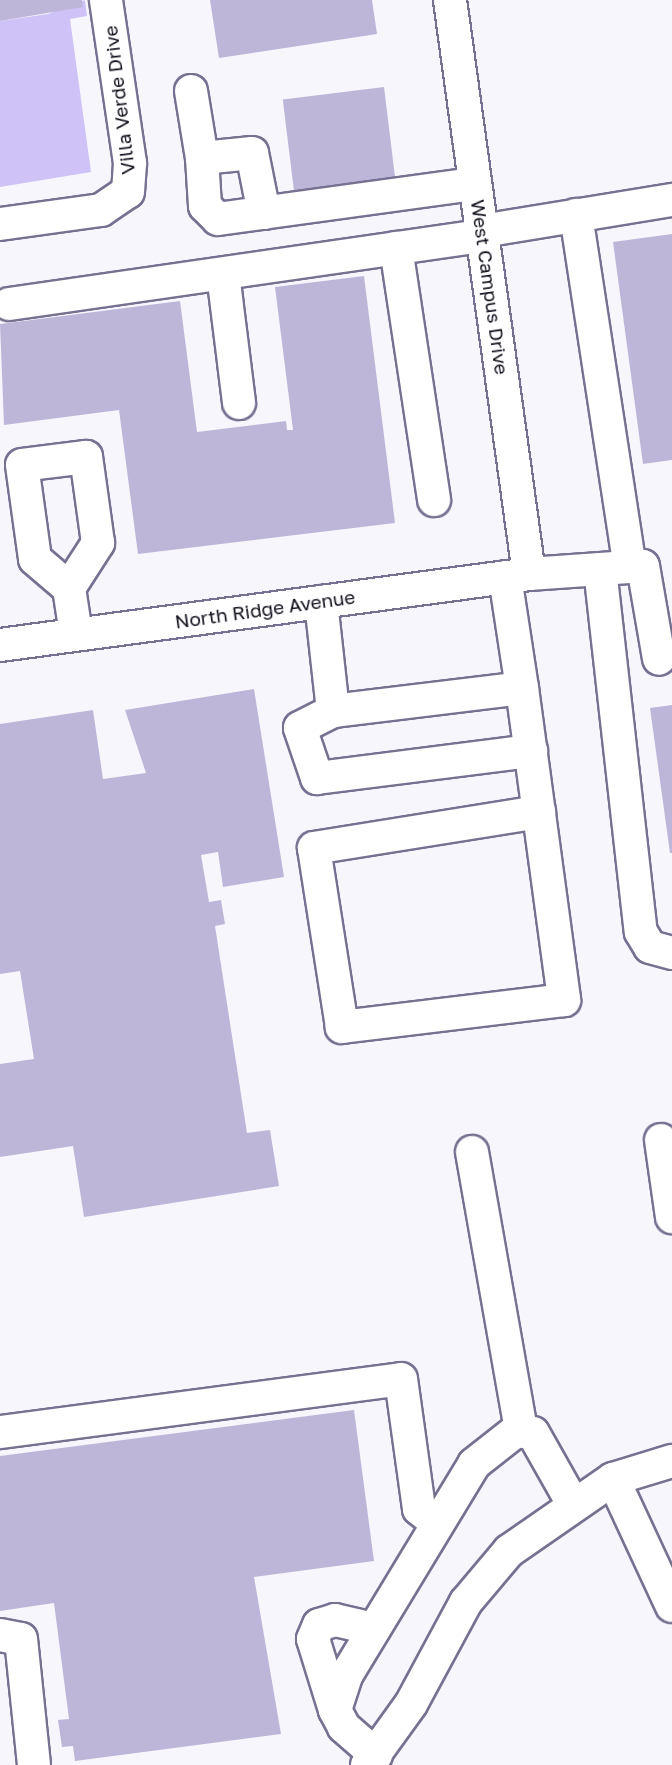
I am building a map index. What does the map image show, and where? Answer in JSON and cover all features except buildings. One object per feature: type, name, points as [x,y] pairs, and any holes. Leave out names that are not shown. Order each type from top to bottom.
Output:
[{"type":"street","name":"Villa Verde Drive","points":[[0,223],[101,210],[128,192],[130,163],[106,0]]},
{"type":"street","name":"West Campus Drive","points":[[450,0],[482,233],[517,576],[522,688],[531,751],[564,1000],[342,1027],[314,848],[539,812]]},
{"type":"street","points":[[191,91],[209,216],[264,213],[475,184]]},
{"type":"street","points":[[202,158],[252,153],[264,213]]},
{"type":"street","points":[[9,304],[396,248],[672,200]]},
{"type":"street","points":[[576,215],[615,567],[641,932],[650,947],[672,953]]},
{"type":"street","points":[[396,248],[434,500]]},
{"type":"street","points":[[223,274],[239,403]]},
{"type":"street","points":[[615,567],[643,566],[659,659]]},
{"type":"street","name":"North Ridge Avenue","points":[[0,645],[517,576],[615,567]]},
{"type":"street","points":[[69,587],[76,634]]},
{"type":"street","points":[[321,602],[333,712]]},
{"type":"street","points":[[522,688],[333,712],[300,728],[317,778],[531,751]]},
{"type":"street","points":[[661,1140],[672,1217]]},
{"type":"street","points":[[472,1152],[521,1431]]},
{"type":"street","points":[[0,1432],[401,1379],[419,1510],[438,1522]]},
{"type":"street","points":[[335,1710],[374,1629],[474,1464],[521,1431],[533,1433],[572,1502]]},
{"type":"street","points":[[374,1629],[335,1620],[319,1625],[313,1639],[335,1710],[344,1727],[372,1760],[471,1594],[513,1546],[572,1502],[612,1479],[672,1461]]},
{"type":"street","points":[[612,1479],[672,1606]]},
{"type":"street","points":[[0,1635],[21,1639],[34,1765]]},
{"type":"shaded area","points":[[85,0],[87,16],[70,19],[91,172],[0,187],[0,21],[48,14]]}]
